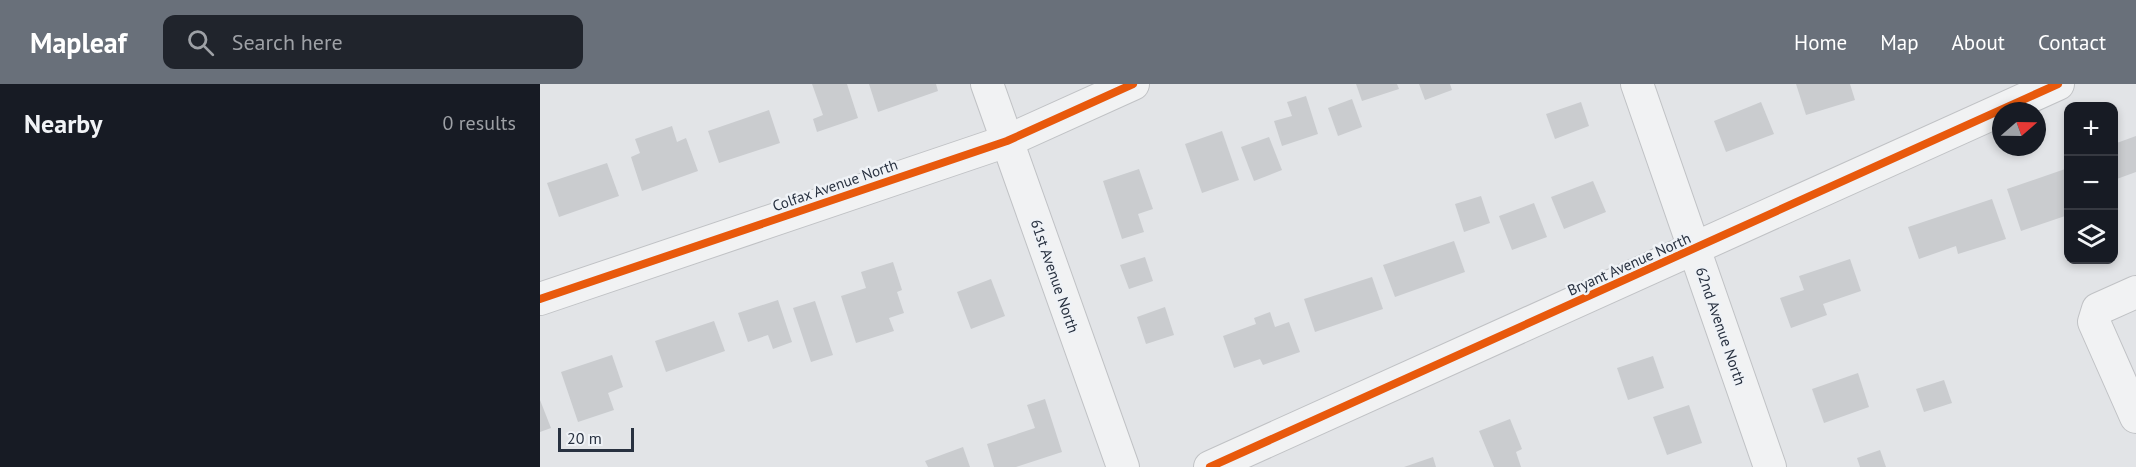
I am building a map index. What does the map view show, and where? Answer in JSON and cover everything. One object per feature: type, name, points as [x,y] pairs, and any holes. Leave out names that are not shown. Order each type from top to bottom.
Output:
[{"type":"street","name":"61st Avenue North","points":[[987,84],[1123,467]]},
{"type":"street","name":"Colfax Avenue North","points":[[540,299],[1007,141],[1133,84]]},
{"type":"street","name":"62nd Avenue North","points":[[1636,84],[1770,467]]},
{"type":"street","name":"Bryant Avenue North","points":[[1210,467],[2058,84]]},
{"type":"street","points":[[2136,292],[2098,309],[2094,322],[2136,417]]},
{"type":"building","points":[[812,84],[847,84],[858,118],[817,132],[813,119],[823,115]]},
{"type":"building","points":[[869,84],[936,84],[938,91],[878,112]]},
{"type":"building","points":[[1356,84],[1397,84],[1399,89],[1362,101]]},
{"type":"building","points":[[1419,84],[1450,84],[1452,90],[1425,100]]},
{"type":"building","points":[[1796,84],[1850,84],[1855,100],[1806,115]]},
{"type":"building","points":[[1306,96],[1318,134],[1282,146],[1274,121],[1292,116],[1287,102]]},
{"type":"building","points":[[1352,99],[1362,127],[1338,136],[1328,108]]},
{"type":"building","points":[[1581,102],[1589,126],[1555,139],[1546,114]]},
{"type":"building","points":[[1761,102],[1774,134],[1726,152],[1714,121]]},
{"type":"building","points":[[769,110],[780,143],[719,163],[708,131]]},
{"type":"building","points":[[672,126],[677,142],[686,138],[698,171],[642,191],[631,157],[640,153],[635,139]]},
{"type":"building","points":[[1222,131],[1239,180],[1202,193],[1185,144]]},
{"type":"building","points":[[2136,136],[2136,172],[2118,179],[2118,156],[2118,143]]},
{"type":"building","points":[[1269,137],[1282,170],[1254,181],[1241,147]]},
{"type":"building","points":[[607,163],[619,196],[559,217],[547,183]]},
{"type":"building","points":[[1139,169],[1153,209],[1138,214],[1144,232],[1122,239],[1103,181]]},
{"type":"building","points":[[2064,169],[2064,216],[2021,231],[2007,189]]},
{"type":"building","points":[[1593,181],[1606,212],[1564,229],[1551,197]]},
{"type":"building","points":[[1481,196],[1490,223],[1464,232],[1455,204]]},
{"type":"building","points":[[1992,199],[2006,239],[1958,254],[1956,246],[1919,259],[1908,227]]},
{"type":"building","points":[[1534,203],[1547,237],[1512,250],[1499,216]]},
{"type":"building","points":[[1454,241],[1465,272],[1395,297],[1383,265]]},
{"type":"building","points":[[1145,257],[1153,281],[1129,289],[1120,265]]},
{"type":"building","points":[[1850,259],[1861,291],[1823,304],[1827,315],[1791,328],[1780,298],[1804,290],[1799,276]]},
{"type":"building","points":[[893,262],[902,290],[897,292],[904,313],[889,318],[894,331],[856,343],[841,296],[866,288],[861,272]]},
{"type":"building","points":[[1372,277],[1383,309],[1315,332],[1304,299]]},
{"type":"building","points":[[991,279],[1005,316],[971,329],[957,292]]},
{"type":"building","points":[[778,300],[792,342],[773,349],[768,335],[748,342],[738,313]]},
{"type":"building","points":[[815,301],[833,355],[811,362],[793,308]]},
{"type":"building","points":[[1165,307],[1174,335],[1146,344],[1137,317]]},
{"type":"building","points":[[1270,312],[1275,327],[1289,322],[1300,352],[1263,365],[1260,359],[1234,368],[1223,336],[1256,324],[1254,318]]},
{"type":"building","points":[[714,321],[725,351],[666,372],[655,341]]},
{"type":"building","points":[[612,355],[623,387],[608,393],[614,410],[578,422],[561,372]]},
{"type":"building","points":[[1653,356],[1664,388],[1628,400],[1617,368]]},
{"type":"building","points":[[1858,373],[1869,407],[1824,423],[1812,389]]},
{"type":"building","points":[[1944,380],[1952,403],[1924,412],[1916,389]]},
{"type":"building","points":[[1045,399],[1062,452],[1016,467],[994,467],[987,444],[1035,428],[1027,405]]},
{"type":"building","points":[[540,400],[551,428],[540,432]]},
{"type":"building","points":[[1689,405],[1702,443],[1667,455],[1653,417]]},
{"type":"building","points":[[1510,419],[1522,449],[1516,452],[1521,467],[1494,467],[1479,431]]},
{"type":"building","points":[[963,447],[970,467],[928,467],[925,461]]},
{"type":"building","points":[[1880,450],[1886,467],[1860,467],[1857,458]]},
{"type":"building","points":[[1433,457],[1436,467],[1404,467]]},
{"type":"cycle path","points":[[540,299],[1007,141],[1133,84]]},
{"type":"cycle path","points":[[1210,467],[2058,84]]}]
